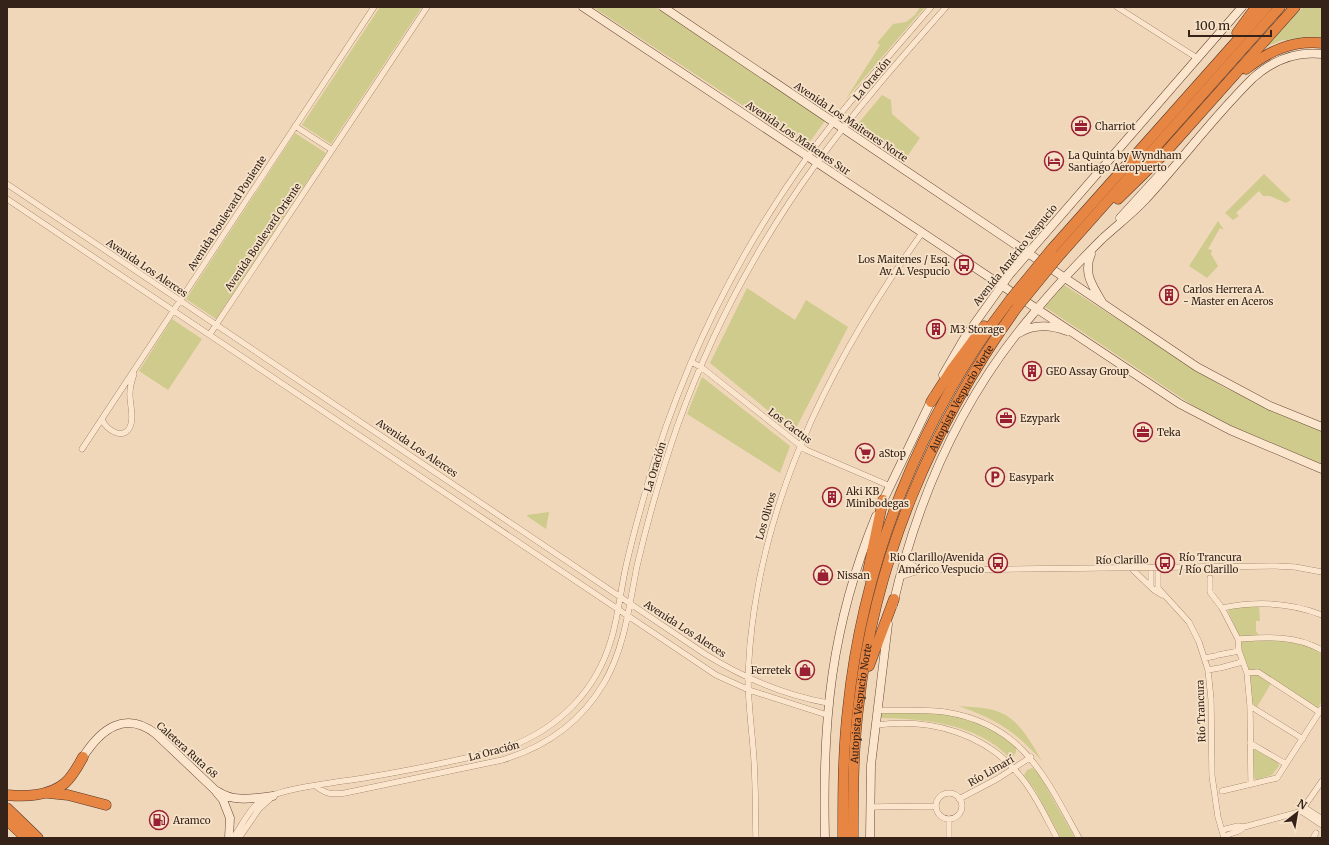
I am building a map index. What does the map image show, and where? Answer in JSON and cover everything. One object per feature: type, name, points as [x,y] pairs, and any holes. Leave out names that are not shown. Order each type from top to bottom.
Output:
[{"type":"highway","points":[[1205,76],[1256,7]]},
{"type":"highway","name":"Autopista Vespucio Norte","points":[[843,838],[846,732],[852,674],[862,620],[886,533],[915,461],[960,374],[1011,304],[1205,76],[1267,7]]},
{"type":"highway","name":"Autopista Vespucio Norte","points":[[1054,254],[1081,232],[1280,7]]},
{"type":"highway","points":[[1081,232],[1105,212],[1158,160],[1225,87],[1295,7]]},
{"type":"highway","points":[[1225,87],[1261,58],[1276,50],[1300,43],[1322,43]]},
{"type":"highway","points":[[931,402],[971,342],[1011,304]]},
{"type":"highway","name":"Autopista Vespucio Norte","points":[[853,838],[854,758],[859,702],[870,636],[882,584],[897,535],[916,484],[939,433],[966,384],[992,342],[1011,304]]},
{"type":"highway","points":[[862,620],[863,594],[883,500]]},
{"type":"highway","points":[[859,702],[872,658],[894,599]]},
{"type":"highway","points":[[7,795],[21,796],[42,793],[54,789],[65,783],[83,757]]},
{"type":"highway","points":[[42,793],[64,794],[106,805]]},
{"type":"highway","points":[[7,808],[38,838]]},
{"type":"highway","points":[[7,820],[26,838]]},
{"type":"street","name":"Avenida Boulevard Poniente","points":[[82,449],[374,7]]},
{"type":"street","name":"Avenida Boulevard Oriente","points":[[210,334],[427,7]]},
{"type":"street","name":"Avenida Los Maitenes Sur","points":[[584,7],[922,233],[1203,417],[1242,436],[1322,469]]},
{"type":"street","name":"Avenida Los Maitenes Norte","points":[[662,7],[1216,379],[1270,406],[1322,427]]},
{"type":"street","name":"La Oración","points":[[273,796],[335,782],[379,775],[500,750],[519,744],[545,730],[563,717],[579,701],[591,684],[604,660],[614,630],[634,535],[652,468],[691,362],[714,311],[736,269],[766,218],[808,156],[834,122],[931,7]]},
{"type":"street","name":"La Oración","points":[[316,786],[320,790],[331,794],[345,794],[502,760],[526,752],[550,739],[567,727],[583,712],[598,693],[613,666],[621,644],[641,551],[658,487],[677,427],[701,367],[722,322],[754,260],[817,162],[946,7]]},
{"type":"street","points":[[1117,7],[1197,58]]},
{"type":"street","name":"Avenida Américo Vespucio","points":[[825,838],[824,766],[828,703],[834,660],[846,606],[866,542],[883,500],[931,402],[965,337],[1001,285],[1027,253],[1242,7]]},
{"type":"street","points":[[870,838],[871,765],[886,637],[899,578],[922,506],[946,449],[978,390],[1015,336],[1038,308],[1094,248],[1154,180],[1188,150],[1237,94],[1262,70],[1276,61],[1292,55],[1306,53],[1322,54]]},
{"type":"street","points":[[295,126],[332,150]]},
{"type":"street","name":"Avenida Los Alerces","points":[[7,184],[730,670],[787,692],[828,703]]},
{"type":"street","name":"Avenida Los Alerces","points":[[7,199],[716,675],[749,690],[827,715]]},
{"type":"street","name":"Los Olivos","points":[[756,838],[748,677],[752,622],[760,572],[779,501],[800,446],[842,358],[888,280],[922,233]]},
{"type":"street","points":[[1094,248],[1088,264],[1087,272],[1092,286],[1103,304]]},
{"type":"street","points":[[1015,336],[1032,327],[1046,326],[1080,336]]},
{"type":"street","name":"Los Cactus","points":[[691,362],[701,367],[800,446],[813,454],[890,486]]},
{"type":"street","points":[[102,419],[106,427],[115,433],[121,433],[129,428],[132,419],[130,392],[135,369]]},
{"type":"street","points":[[905,557],[910,564],[922,570]]},
{"type":"street","name":"Río Clarillo","points":[[899,578],[922,570],[1132,569],[1281,566],[1322,572]]},
{"type":"street","points":[[1151,568],[1151,587]]},
{"type":"street","name":"Río Trancura","points":[[1158,568],[1158,586],[1164,596]]},
{"type":"street","name":"Río Trancura","points":[[1132,569],[1151,587],[1176,606],[1189,622],[1205,658],[1208,670],[1211,700],[1212,776],[1216,805],[1223,835]]},
{"type":"street","points":[[1210,578],[1210,592],[1222,608],[1238,639],[1239,651],[1247,674],[1250,706],[1251,784]]},
{"type":"street","points":[[1222,608],[1242,604],[1279,604],[1303,608],[1322,615]]},
{"type":"street","points":[[1238,639],[1269,637],[1292,639],[1311,644],[1322,650]]},
{"type":"street","points":[[1205,658],[1239,651]]},
{"type":"street","points":[[1208,670],[1242,662]]},
{"type":"street","points":[[1222,791],[1277,778],[1321,710],[1258,672],[1247,674]]},
{"type":"street","points":[[1250,706],[1302,739]]},
{"type":"street","points":[[878,710],[932,711],[967,717],[1006,735],[1031,757],[1045,776],[1079,838]]},
{"type":"street","name":"Caletera Ruta 68","points":[[83,757],[102,732],[119,724],[137,724],[156,734],[214,789],[227,810],[230,823],[229,838]]},
{"type":"street","points":[[876,724],[916,724],[955,731],[984,744],[1000,755],[1014,769],[1032,792],[1057,838]]},
{"type":"street","points":[[1250,743],[1286,764]]},
{"type":"street","points":[[500,750],[502,760]]},
{"type":"street","name":"Río Limarí","points":[[959,799],[1014,769],[1031,757]]},
{"type":"street","points":[[1223,835],[1303,809],[1322,781]]},
{"type":"street","points":[[214,789],[224,795],[236,799],[273,796]]},
{"type":"street","points":[[946,793],[952,794],[959,799],[962,805],[960,812],[956,817],[949,819],[939,815],[936,806],[939,798],[946,793]]},
{"type":"street","points":[[233,838],[257,804],[273,796]]},
{"type":"street","points":[[239,838],[262,805],[273,796]]},
{"type":"street","points":[[870,807],[936,806]]},
{"type":"street","points":[[1303,809],[1322,819]]},
{"type":"street","points":[[1303,809],[1322,825]]},
{"type":"street","points":[[949,819],[949,838]]},
{"type":"shaded area","points":[[380,7],[422,7],[331,144],[302,125]]},
{"type":"shaded area","points":[[593,7],[655,7],[825,121],[806,147]]},
{"type":"shaded area","points":[[920,7],[925,7],[846,99],[880,45],[877,43],[893,24],[906,22],[915,15]]},
{"type":"shaded area","points":[[1303,7],[1322,7],[1322,38],[1283,40],[1266,47]]},
{"type":"shaded area","points":[[882,95],[891,100],[892,114],[920,138],[906,158],[856,126]]},
{"type":"shaded area","points":[[295,133],[326,153],[216,319],[186,299]]},
{"type":"shaded area","points":[[1264,174],[1291,200],[1286,203],[1270,196],[1263,196],[1259,191],[1236,213],[1239,216],[1233,220],[1225,213]]},
{"type":"shaded area","points":[[1218,221],[1224,230],[1220,228],[1208,249],[1212,250],[1211,254],[1218,266],[1207,278],[1189,266]]},
{"type":"shaded area","points":[[1064,285],[1225,388],[1322,430],[1322,464],[1210,417],[1045,307]]},
{"type":"shaded area","points":[[747,288],[795,320],[806,300],[848,327],[794,432],[710,363]]},
{"type":"shaded area","points":[[172,319],[202,339],[168,390],[139,371]]},
{"type":"shaded area","points":[[702,377],[790,446],[780,473],[687,414]]},
{"type":"shaded area","points":[[549,512],[546,529],[527,516],[527,515]]},
{"type":"shaded area","points":[[1259,606],[1260,621],[1256,621],[1256,631],[1261,638],[1308,645],[1322,654],[1322,701],[1317,709],[1273,680],[1257,707],[1250,701],[1242,658],[1241,640],[1228,611],[1230,607]]},
{"type":"shaded area","points":[[959,706],[989,709],[1002,713],[1010,718],[1022,730],[1042,761],[1023,741],[995,721]]},
{"type":"shaded area","points":[[881,712],[925,712],[969,719],[983,724],[1001,734],[1016,746],[1016,752],[1013,757],[1009,757],[996,746],[981,737],[949,725],[915,720],[881,718]]},
{"type":"shaded area","points":[[1252,749],[1255,749],[1278,763],[1279,766],[1272,775],[1256,780],[1251,774]]},
{"type":"shaded area","points":[[1032,768],[1037,771],[1075,838],[1061,838],[1035,790],[1024,775],[1027,770]]},
{"type":"place","name":"Charriot","points":[[1081,126]]},
{"type":"place","name":"La Quinta by Wyndham Santiago Aeropuerto","points":[[1054,161]]},
{"type":"place","name":"Los Maitenes / Esq. Av. A. Vespucio","points":[[964,265]]},
{"type":"place","name":"Carlos Herrera A. - Master en Aceros","points":[[1169,295]]},
{"type":"place","name":"M3 Storage","points":[[936,329]]},
{"type":"place","name":"GEO Assay Group","points":[[1032,371]]},
{"type":"place","name":"Ezypark","points":[[1006,418]]},
{"type":"place","name":"Teka","points":[[1143,432]]},
{"type":"place","name":"aStop","points":[[865,453]]},
{"type":"place","name":"Easypark","points":[[995,477]]},
{"type":"place","name":"Aki KB Minibodegas","points":[[832,497]]},
{"type":"place","name":"Rio Clarillo/Avenida Américo Vespucio","points":[[998,563]]},
{"type":"place","name":"Río Trancura / Río Clarillo","points":[[1165,563]]},
{"type":"place","name":"Nissan","points":[[823,575]]},
{"type":"place","name":"Ferretek","points":[[805,670]]},
{"type":"place","name":"Aramco","points":[[159,820]]}]
